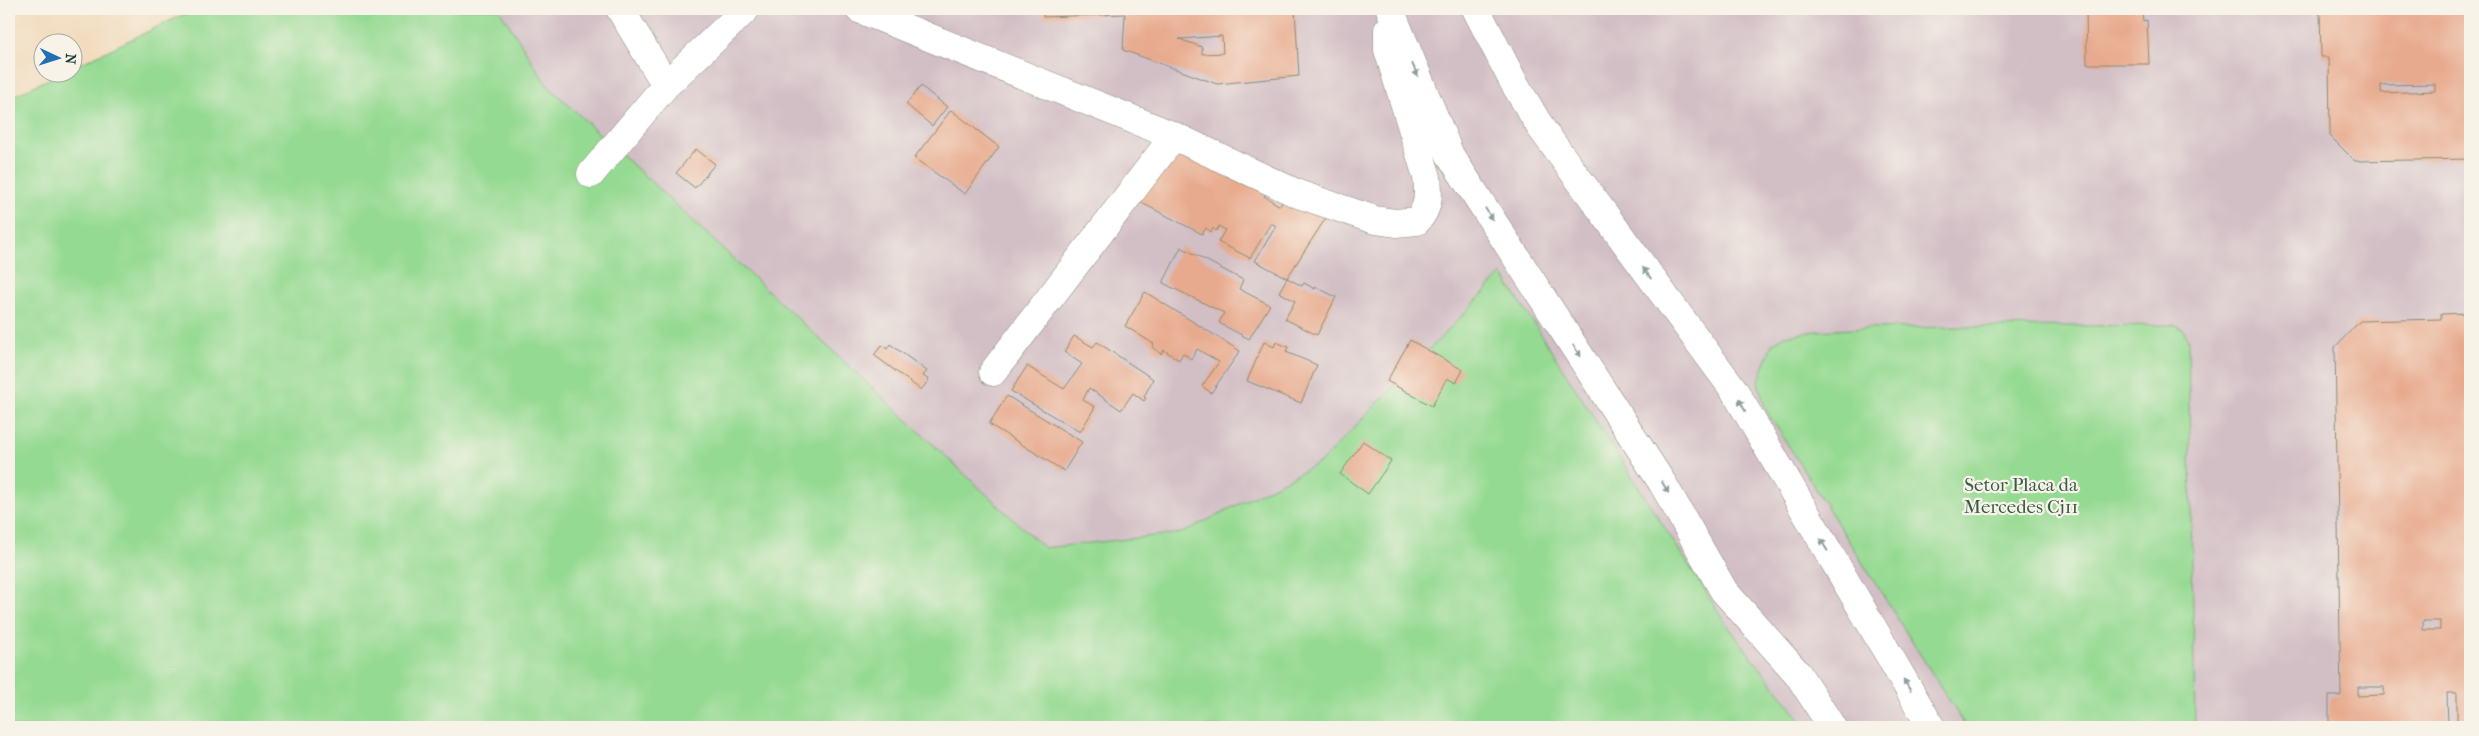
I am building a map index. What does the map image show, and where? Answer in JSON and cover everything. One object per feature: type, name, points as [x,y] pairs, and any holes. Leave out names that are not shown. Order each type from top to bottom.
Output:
[{"type":"street","points":[[620,9],[666,85]]},
{"type":"street","points":[[591,174],[666,85],[746,9]]},
{"type":"street","points":[[859,9],[1174,136],[1298,194],[1376,220],[1396,223],[1417,221],[1424,213],[1429,195],[1427,177],[1388,50],[1387,35],[1390,10]]},
{"type":"street","points":[[1476,9],[1513,81],[1541,128],[1734,390],[1930,727]]},
{"type":"street","points":[[1390,10],[1450,155],[1663,484],[1724,591],[1798,674],[1832,727]]},
{"type":"street","points":[[993,372],[1174,136]]},
{"type":"shaded area","points":[[499,9],[2470,9],[2470,727],[1806,727],[1727,625],[1502,275],[1321,462],[1182,533],[1044,548],[547,85]]},
{"type":"green space","points":[[195,9],[499,9],[547,85],[1044,548],[1182,533],[1321,462],[1502,274],[1727,625],[1806,727],[9,727],[9,98],[42,82],[82,82],[82,63]]},
{"type":"green space","name":"Setor Placa da Mercedes Cj11","points":[[2176,325],[2184,330],[2188,340],[2195,727],[1966,727],[1766,410],[1758,383],[1772,344],[1785,336],[1817,331],[1871,328]]},
{"type":"building","points":[[1043,9],[1295,9],[1299,76],[1217,84],[1123,50],[1125,14],[1043,17]],"holes":[[[1222,36],[1223,53],[1202,54],[1202,47],[1179,39]]]},
{"type":"building","points":[[2086,9],[2142,9],[2143,21],[2147,20],[2149,64],[2087,64]]},
{"type":"building","points":[[2320,9],[2470,9],[2470,159],[2355,161],[2330,136],[2329,57],[2321,57]],"holes":[[[2435,84],[2435,91],[2381,93],[2381,85]]]},
{"type":"building","points":[[921,86],[947,107],[932,126],[906,104]]},
{"type":"building","points":[[951,110],[999,147],[965,194],[914,158]]},
{"type":"building","points":[[696,149],[715,164],[695,188],[676,173]]},
{"type":"building","points":[[1173,149],[1209,165],[1221,173],[1224,170],[1268,189],[1264,196],[1280,206],[1285,196],[1329,213],[1287,278],[1255,261],[1276,226],[1271,223],[1250,258],[1218,242],[1225,230],[1219,226],[1216,231],[1213,228],[1211,232],[1206,228],[1202,234],[1134,199]]},
{"type":"building","points":[[1181,247],[1243,280],[1239,289],[1270,305],[1249,339],[1219,323],[1224,313],[1163,283]]},
{"type":"building","points":[[1287,278],[1302,286],[1304,283],[1315,289],[1316,287],[1336,297],[1317,335],[1285,319],[1295,301],[1279,292]]},
{"type":"building","points":[[1145,292],[1240,351],[1211,393],[1202,386],[1219,362],[1197,349],[1191,359],[1183,353],[1179,360],[1164,350],[1161,354],[1152,347],[1154,344],[1125,326]]},
{"type":"building","points":[[2470,313],[2470,727],[2457,727],[2457,693],[2447,693],[2448,727],[2329,727],[2329,696],[2341,696],[2335,347],[2360,321],[2441,319],[2441,314]],"holes":[[[2423,621],[2440,621],[2440,630],[2423,630]],[[2358,687],[2384,687],[2384,695],[2358,696]]]},
{"type":"building","points":[[1074,336],[1093,347],[1097,342],[1153,379],[1144,397],[1146,398],[1144,401],[1133,393],[1121,410],[1089,388],[1083,400],[1095,407],[1080,432],[1011,391],[1027,366],[1064,389],[1082,364],[1064,352]]},
{"type":"building","points":[[1410,340],[1463,370],[1456,383],[1447,378],[1432,406],[1387,381]]},
{"type":"building","points":[[1264,342],[1274,347],[1276,342],[1288,347],[1286,352],[1317,365],[1301,403],[1247,381]]},
{"type":"building","points":[[890,344],[927,371],[923,376],[929,380],[921,390],[874,355],[882,345],[887,349]]},
{"type":"building","points":[[1007,396],[1082,442],[1064,471],[989,424]]},
{"type":"building","points":[[1363,441],[1391,461],[1368,494],[1340,474]]}]
